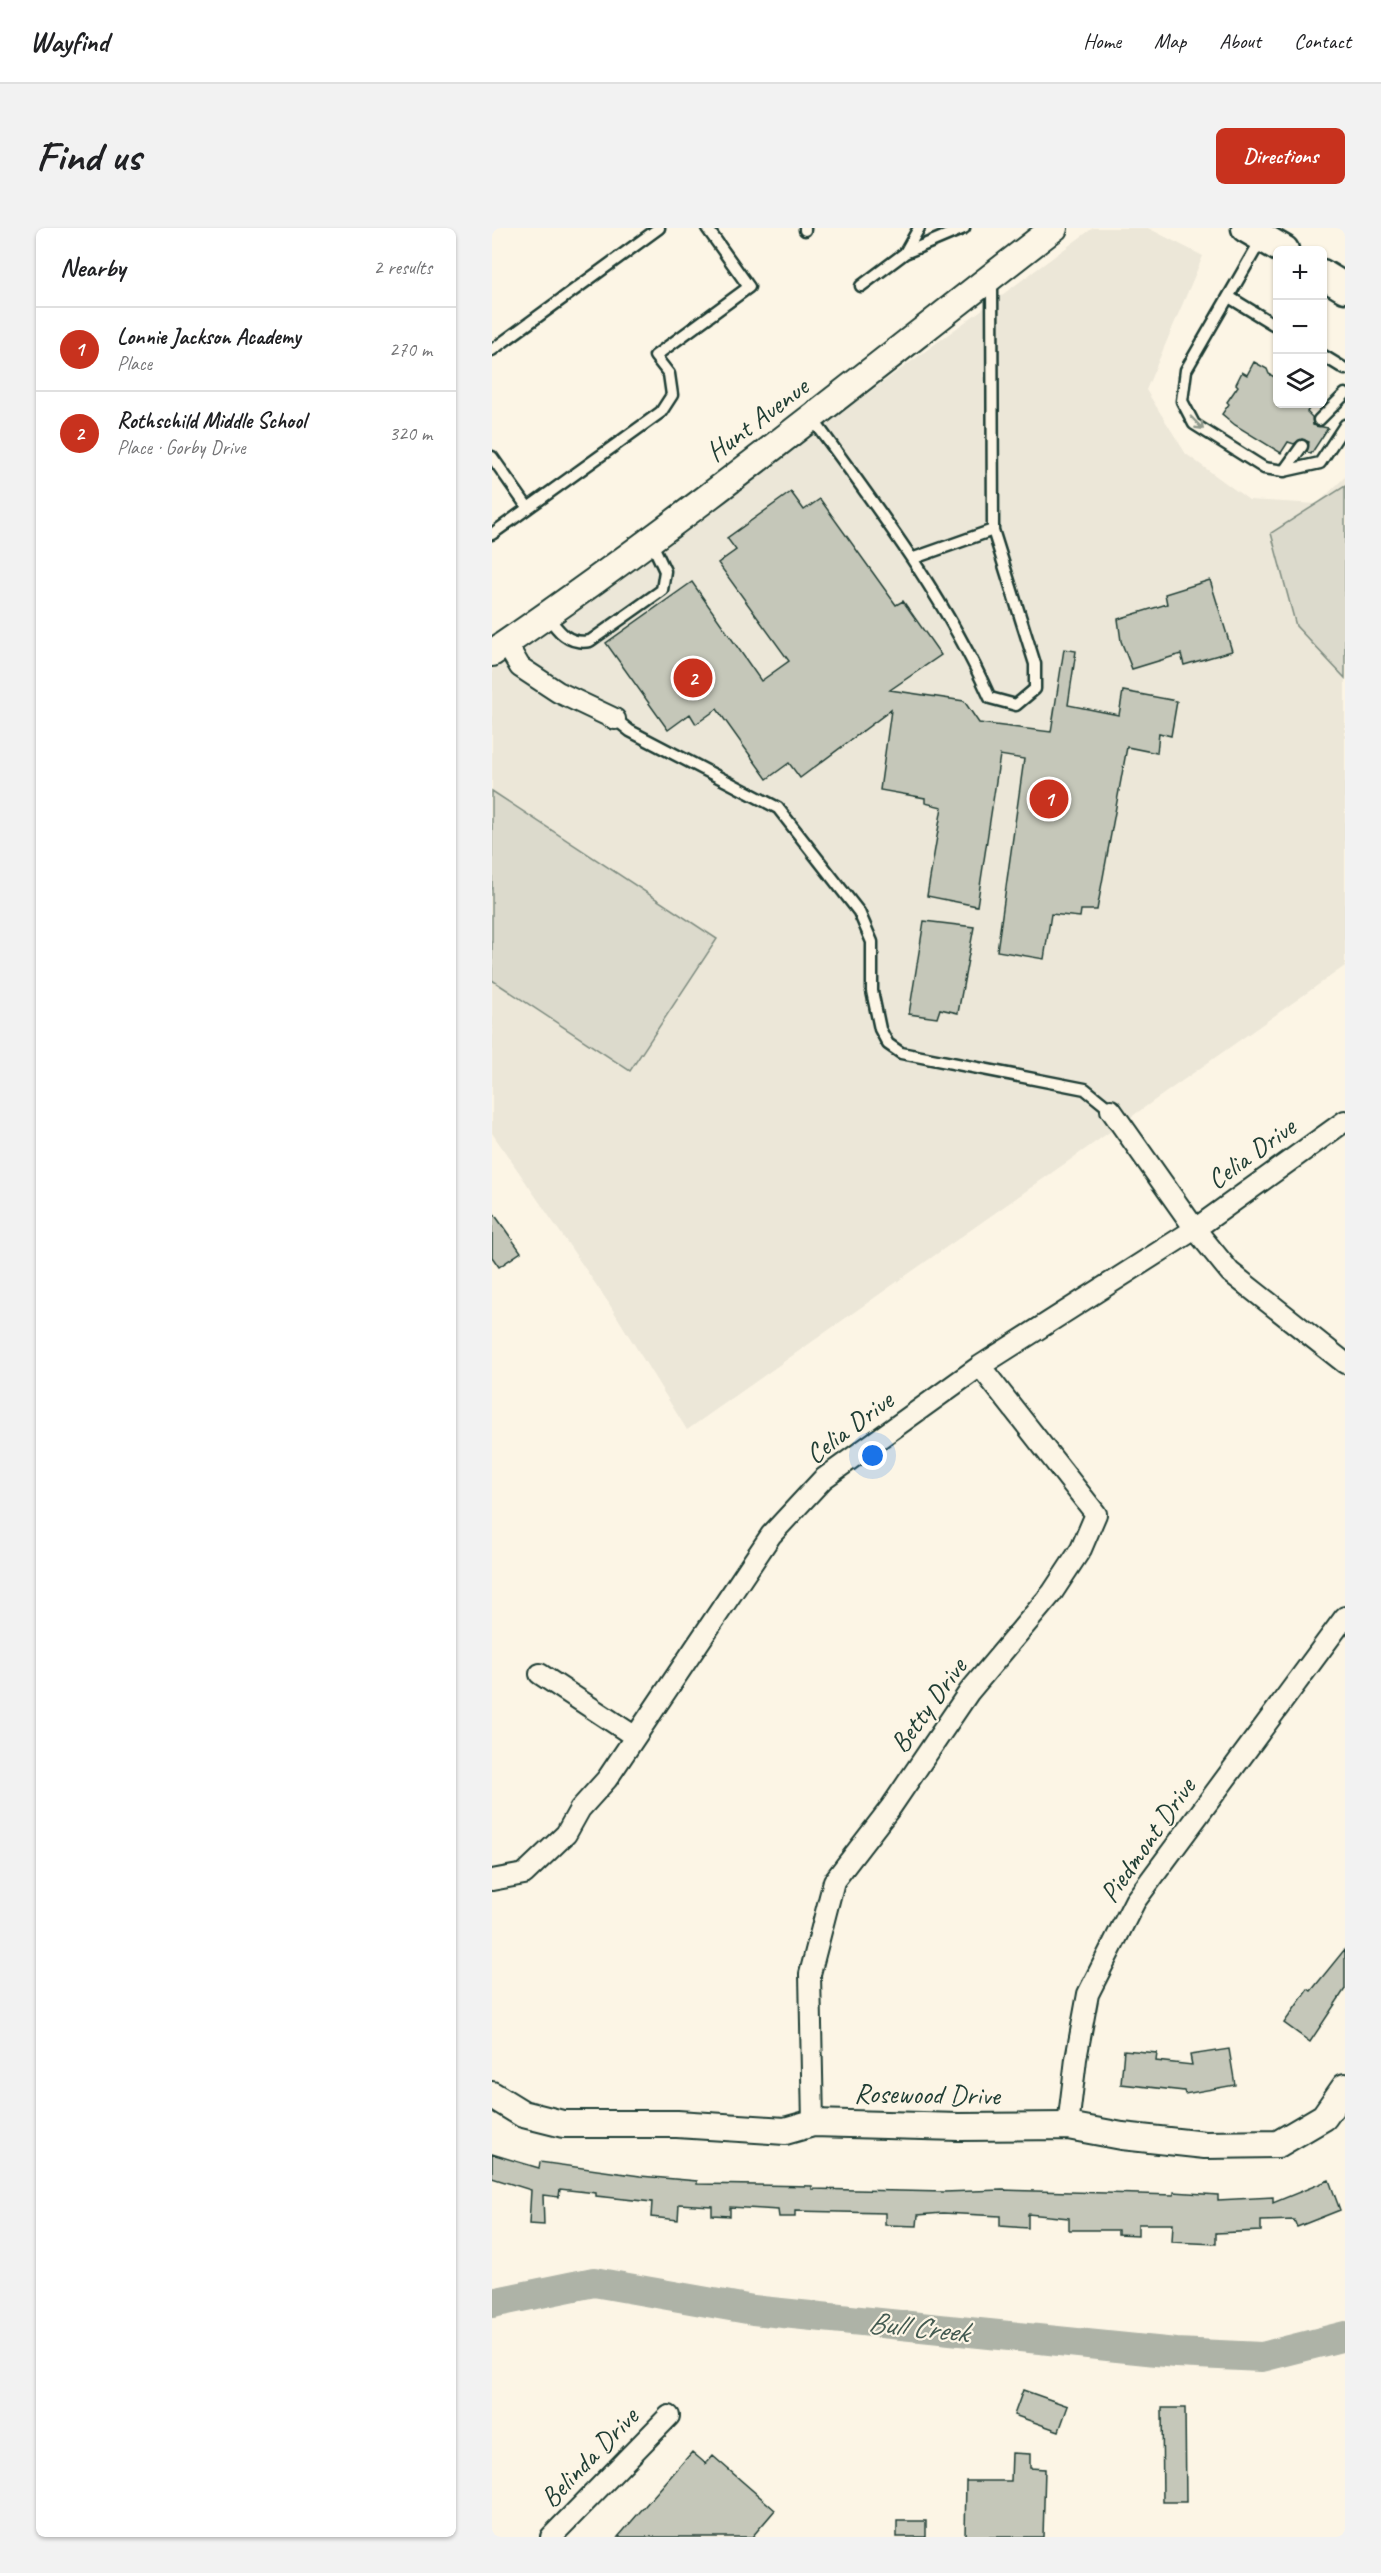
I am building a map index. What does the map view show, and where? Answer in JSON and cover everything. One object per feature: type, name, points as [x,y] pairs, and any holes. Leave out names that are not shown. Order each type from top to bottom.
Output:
[{"type":"main road","points":[[1327,277],[1345,288]]},
{"type":"street","name":"Hunt Avenue","points":[[499,648],[811,417],[1054,228]]},
{"type":"street","points":[[499,648],[520,667],[558,692],[615,719]]},
{"type":"street","points":[[1111,1110],[1195,1229],[1230,1272],[1345,1363]]},
{"type":"street","name":"Celia Drive","points":[[492,1880],[525,1874],[566,1834],[580,1809],[607,1779],[771,1534],[823,1479],[980,1366],[1195,1229],[1345,1121]]},
{"type":"street","name":"Betty Drive","points":[[813,2123],[810,1974],[834,1881],[891,1807],[969,1692],[1052,1593],[1081,1549],[1096,1514],[980,1366]]},
{"type":"street","name":"Piedmont Drive","points":[[1068,2126],[1076,2059],[1088,1994],[1135,1901],[1345,1617]]},
{"type":"street","points":[[540,1674],[634,1736]]},
{"type":"street","name":"Rosewood Drive","points":[[492,2095],[523,2114],[563,2124],[677,2124],[785,2131],[813,2123],[959,2127],[1068,2126],[1122,2136],[1205,2145],[1278,2144],[1324,2117],[1345,2087]]},
{"type":"street","name":"Belinda Drive","points":[[551,2537],[669,2416]]},
{"type":"lane","points":[[492,350],[659,228]]},
{"type":"lane","points":[[492,534],[662,412],[672,395],[669,374],[656,356],[749,287],[707,228]]},
{"type":"lane","points":[[905,254],[919,228]]},
{"type":"lane","points":[[861,286],[905,254],[964,228]]},
{"type":"lane","points":[[1262,236],[1186,370],[1182,401],[1194,424],[1264,468],[1284,471],[1320,463],[1345,425]]},
{"type":"lane","points":[[811,417],[914,558],[969,651],[990,698],[1016,705],[1035,689],[1035,664],[993,530],[992,276]]},
{"type":"lane","points":[[1229,297],[1273,324]]},
{"type":"lane","points":[[1327,358],[1345,369]]},
{"type":"lane","points":[[1319,420],[1345,394]]},
{"type":"lane","points":[[1284,471],[1302,446]]},
{"type":"lane","points":[[492,457],[528,508]]},
{"type":"lane","points":[[914,558],[993,530]]},
{"type":"lane","points":[[546,614],[563,636],[578,643],[590,641],[662,590],[664,571],[650,538]]},
{"type":"lane","points":[[615,719],[630,731],[778,808],[859,912],[872,942],[872,991],[880,1029],[888,1044],[901,1053],[1085,1089],[1111,1110]]},
{"type":"shaded area","points":[[1093,228],[1148,228],[1203,256],[1146,390],[1186,454],[1249,500],[1317,504],[1345,477],[1345,966],[687,1430],[608,1302],[492,1133],[492,669]]},
{"type":"shaded area","points":[[1345,486],[1345,678],[1296,626],[1271,533]]},
{"type":"shaded area","points":[[492,791],[717,939],[630,1071],[492,980]]},
{"type":"building","points":[[1254,362],[1267,369],[1273,376],[1273,408],[1310,408],[1307,412],[1312,417],[1313,425],[1328,428],[1311,454],[1307,452],[1309,442],[1302,439],[1294,444],[1288,442],[1281,453],[1235,425],[1222,414],[1238,386],[1236,384],[1242,372],[1247,375]]},
{"type":"building","points":[[791,492],[804,510],[820,499],[896,605],[903,601],[941,655],[890,690],[964,701],[979,723],[1051,732],[1064,649],[1076,651],[1068,705],[1119,715],[1123,691],[1177,701],[1171,736],[1159,733],[1157,753],[1127,747],[1097,910],[1081,910],[1080,917],[1051,914],[1044,959],[997,951],[1024,759],[1000,755],[977,906],[927,896],[942,807],[925,803],[925,798],[880,790],[891,710],[800,778],[789,763],[767,779],[717,709],[696,724],[690,714],[668,730],[606,643],[692,582],[761,681],[789,661],[718,563],[736,550],[727,538]]},
{"type":"building","points":[[1210,580],[1232,651],[1184,665],[1181,654],[1132,669],[1121,641],[1118,619],[1167,604],[1165,594]]},
{"type":"building","points":[[924,921],[974,927],[958,1013],[940,1009],[937,1018],[909,1014]]},
{"type":"building","points":[[492,1211],[521,1252],[499,1267],[492,1257]]},
{"type":"building","points":[[1345,1949],[1345,1989],[1310,2042],[1284,2023],[1308,1989],[1311,1991]]},
{"type":"building","points":[[1229,2049],[1235,2085],[1185,2094],[1184,2091],[1121,2084],[1124,2050],[1157,2053],[1156,2061],[1192,2065],[1190,2055]]},
{"type":"building","points":[[492,2154],[539,2168],[540,2162],[640,2176],[697,2181],[697,2184],[812,2186],[812,2189],[944,2192],[1002,2190],[1174,2195],[1174,2192],[1218,2195],[1218,2200],[1273,2197],[1273,2203],[1329,2180],[1340,2210],[1297,2227],[1294,2220],[1261,2221],[1261,2231],[1216,2233],[1216,2244],[1172,2242],[1173,2224],[1138,2224],[1138,2235],[1118,2234],[1118,2230],[1069,2230],[1069,2218],[1028,2214],[1028,2228],[1000,2226],[1000,2216],[943,2213],[918,2215],[917,2226],[885,2225],[885,2213],[795,2211],[795,2217],[779,2217],[778,2210],[730,2207],[730,2216],[712,2215],[712,2206],[679,2204],[678,2220],[651,2217],[652,2202],[596,2196],[596,2193],[560,2189],[559,2197],[543,2195],[544,2225],[529,2224],[531,2190],[492,2178]]},
{"type":"building","points":[[1023,2390],[1068,2406],[1059,2431],[1014,2415]]},
{"type":"building","points":[[1162,2408],[1185,2408],[1186,2502],[1163,2502]]},
{"type":"building","points":[[692,2452],[706,2464],[713,2456],[775,2510],[752,2537],[618,2537]]},
{"type":"building","points":[[1012,2453],[1030,2454],[1030,2468],[1045,2469],[1043,2537],[965,2537],[966,2481],[1011,2481]]},
{"type":"building","points":[[897,2521],[926,2521],[926,2537],[897,2537]]},
{"type":"waterway","name":"Bull Creek","points":[[492,2303],[594,2282],[753,2310],[1176,2353],[1262,2357],[1345,2336]]},
{"type":"place","name":"Rothschild Middle School","points":[[693,678]]},
{"type":"place","name":"Lonnie Jackson Academy","points":[[1049,799]]}]
